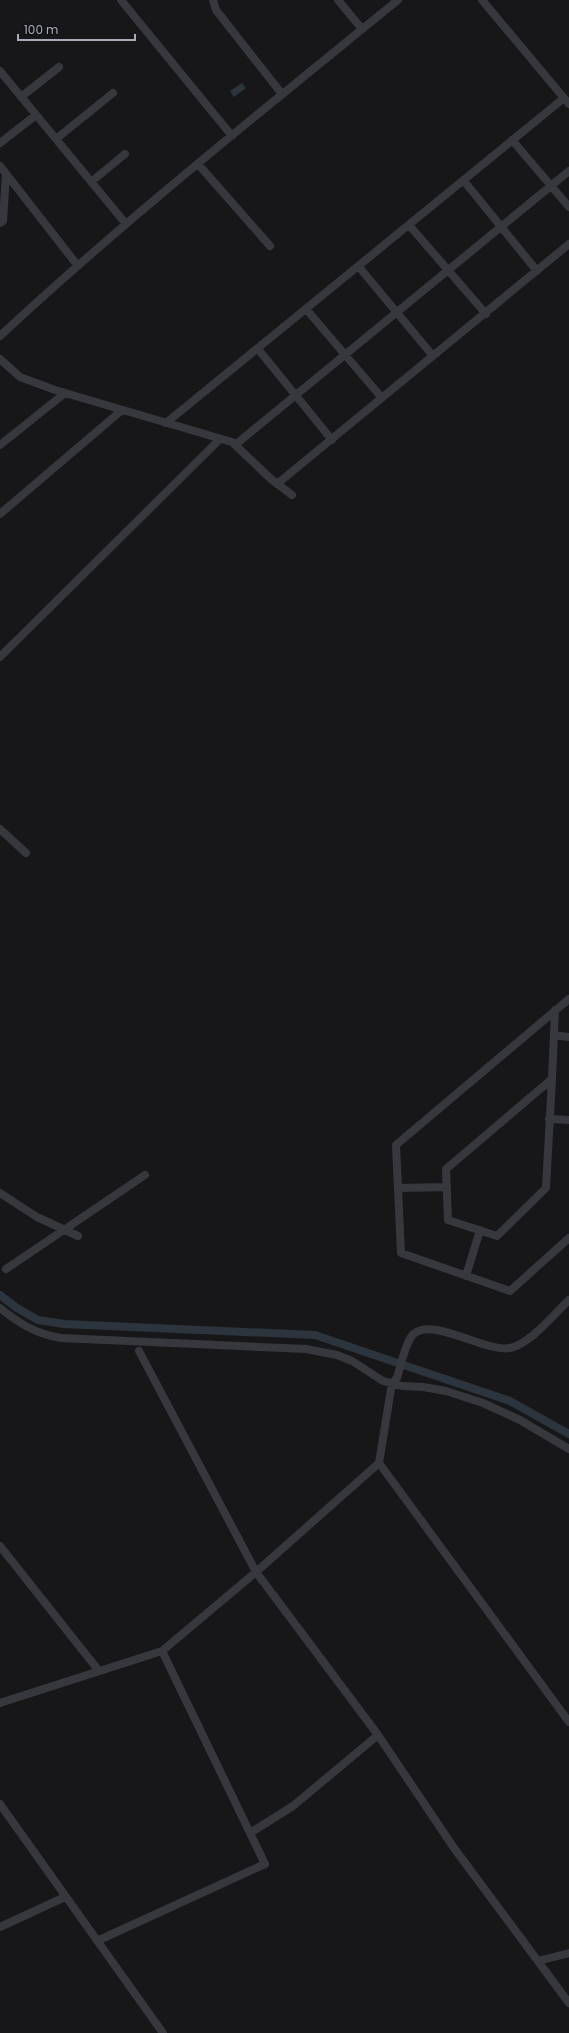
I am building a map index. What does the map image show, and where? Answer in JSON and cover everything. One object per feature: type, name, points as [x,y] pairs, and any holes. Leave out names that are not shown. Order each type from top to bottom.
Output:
[{"type":"street","points":[[121,0],[232,136]]},
{"type":"street","points":[[213,0],[216,10],[282,94]]},
{"type":"street","points":[[338,0],[362,29]]},
{"type":"street","points":[[0,336],[126,224],[398,0]]},
{"type":"street","points":[[166,423],[464,181],[512,140],[566,101],[482,0]]},
{"type":"street","points":[[21,96],[59,67]]},
{"type":"street","points":[[0,71],[126,224]]},
{"type":"street","points":[[56,139],[113,93]]},
{"type":"street","points":[[0,143],[36,115]]},
{"type":"street","points":[[512,140],[569,207]]},
{"type":"street","points":[[91,182],[125,154]]},
{"type":"street","points":[[198,164],[270,246]]},
{"type":"street","points":[[0,166],[78,266]]},
{"type":"street","points":[[235,445],[569,170]]},
{"type":"street","points":[[0,223],[3,221],[6,174]]},
{"type":"street","points":[[464,181],[500,228],[537,271]]},
{"type":"street","points":[[409,225],[447,271],[486,314]]},
{"type":"street","points":[[278,484],[569,244]]},
{"type":"street","points":[[358,267],[433,356]]},
{"type":"street","points":[[306,310],[382,398]]},
{"type":"street","points":[[258,349],[332,440]]},
{"type":"street","points":[[0,360],[20,377],[65,393],[232,442],[292,495]]},
{"type":"street","points":[[0,445],[65,393]]},
{"type":"street","points":[[0,514],[122,410]]},
{"type":"street","points":[[0,656],[220,439]]},
{"type":"street","points":[[0,829],[26,853]]},
{"type":"street","points":[[569,999],[396,1145],[401,1253],[510,1291],[569,1238]]},
{"type":"street","points":[[552,1079],[446,1169],[448,1220],[497,1236],[546,1188],[549,1118],[552,1079],[555,1010]]},
{"type":"street","points":[[554,1035],[569,1037]]},
{"type":"street","points":[[549,1118],[569,1120]]},
{"type":"street","points":[[6,1270],[146,1175]]},
{"type":"street","points":[[398,1188],[447,1187]]},
{"type":"street","points":[[0,1193],[37,1216],[78,1236]]},
{"type":"street","points":[[466,1276],[480,1230]]},
{"type":"street","points":[[0,1703],[162,1651],[256,1572],[378,1463],[395,1380],[412,1336],[418,1331],[434,1328],[489,1347],[500,1349],[511,1348],[531,1336],[569,1300]]},
{"type":"street","points":[[0,1308],[20,1324],[33,1331],[61,1338],[322,1351],[352,1360],[383,1381],[395,1380],[402,1386],[423,1387],[446,1391],[483,1402],[520,1420],[569,1449]]},
{"type":"street","points":[[139,1351],[256,1572],[378,1735],[454,1848],[569,2003]]},
{"type":"street","points":[[378,1463],[569,1722]]},
{"type":"street","points":[[0,1546],[99,1671]]},
{"type":"street","points":[[96,1942],[265,1864],[162,1651]]},
{"type":"street","points":[[250,1833],[293,1806],[378,1735]]},
{"type":"street","points":[[0,1804],[96,1942],[163,2033]]},
{"type":"street","points":[[0,1927],[65,1897]]},
{"type":"street","points":[[538,1961],[569,1952]]},
{"type":"shaded area","points":[[242,83],[246,88],[234,97],[230,91]]},
{"type":"waterway","points":[[0,1295],[17,1308],[38,1320],[64,1324],[315,1335],[510,1401],[569,1434]]}]
